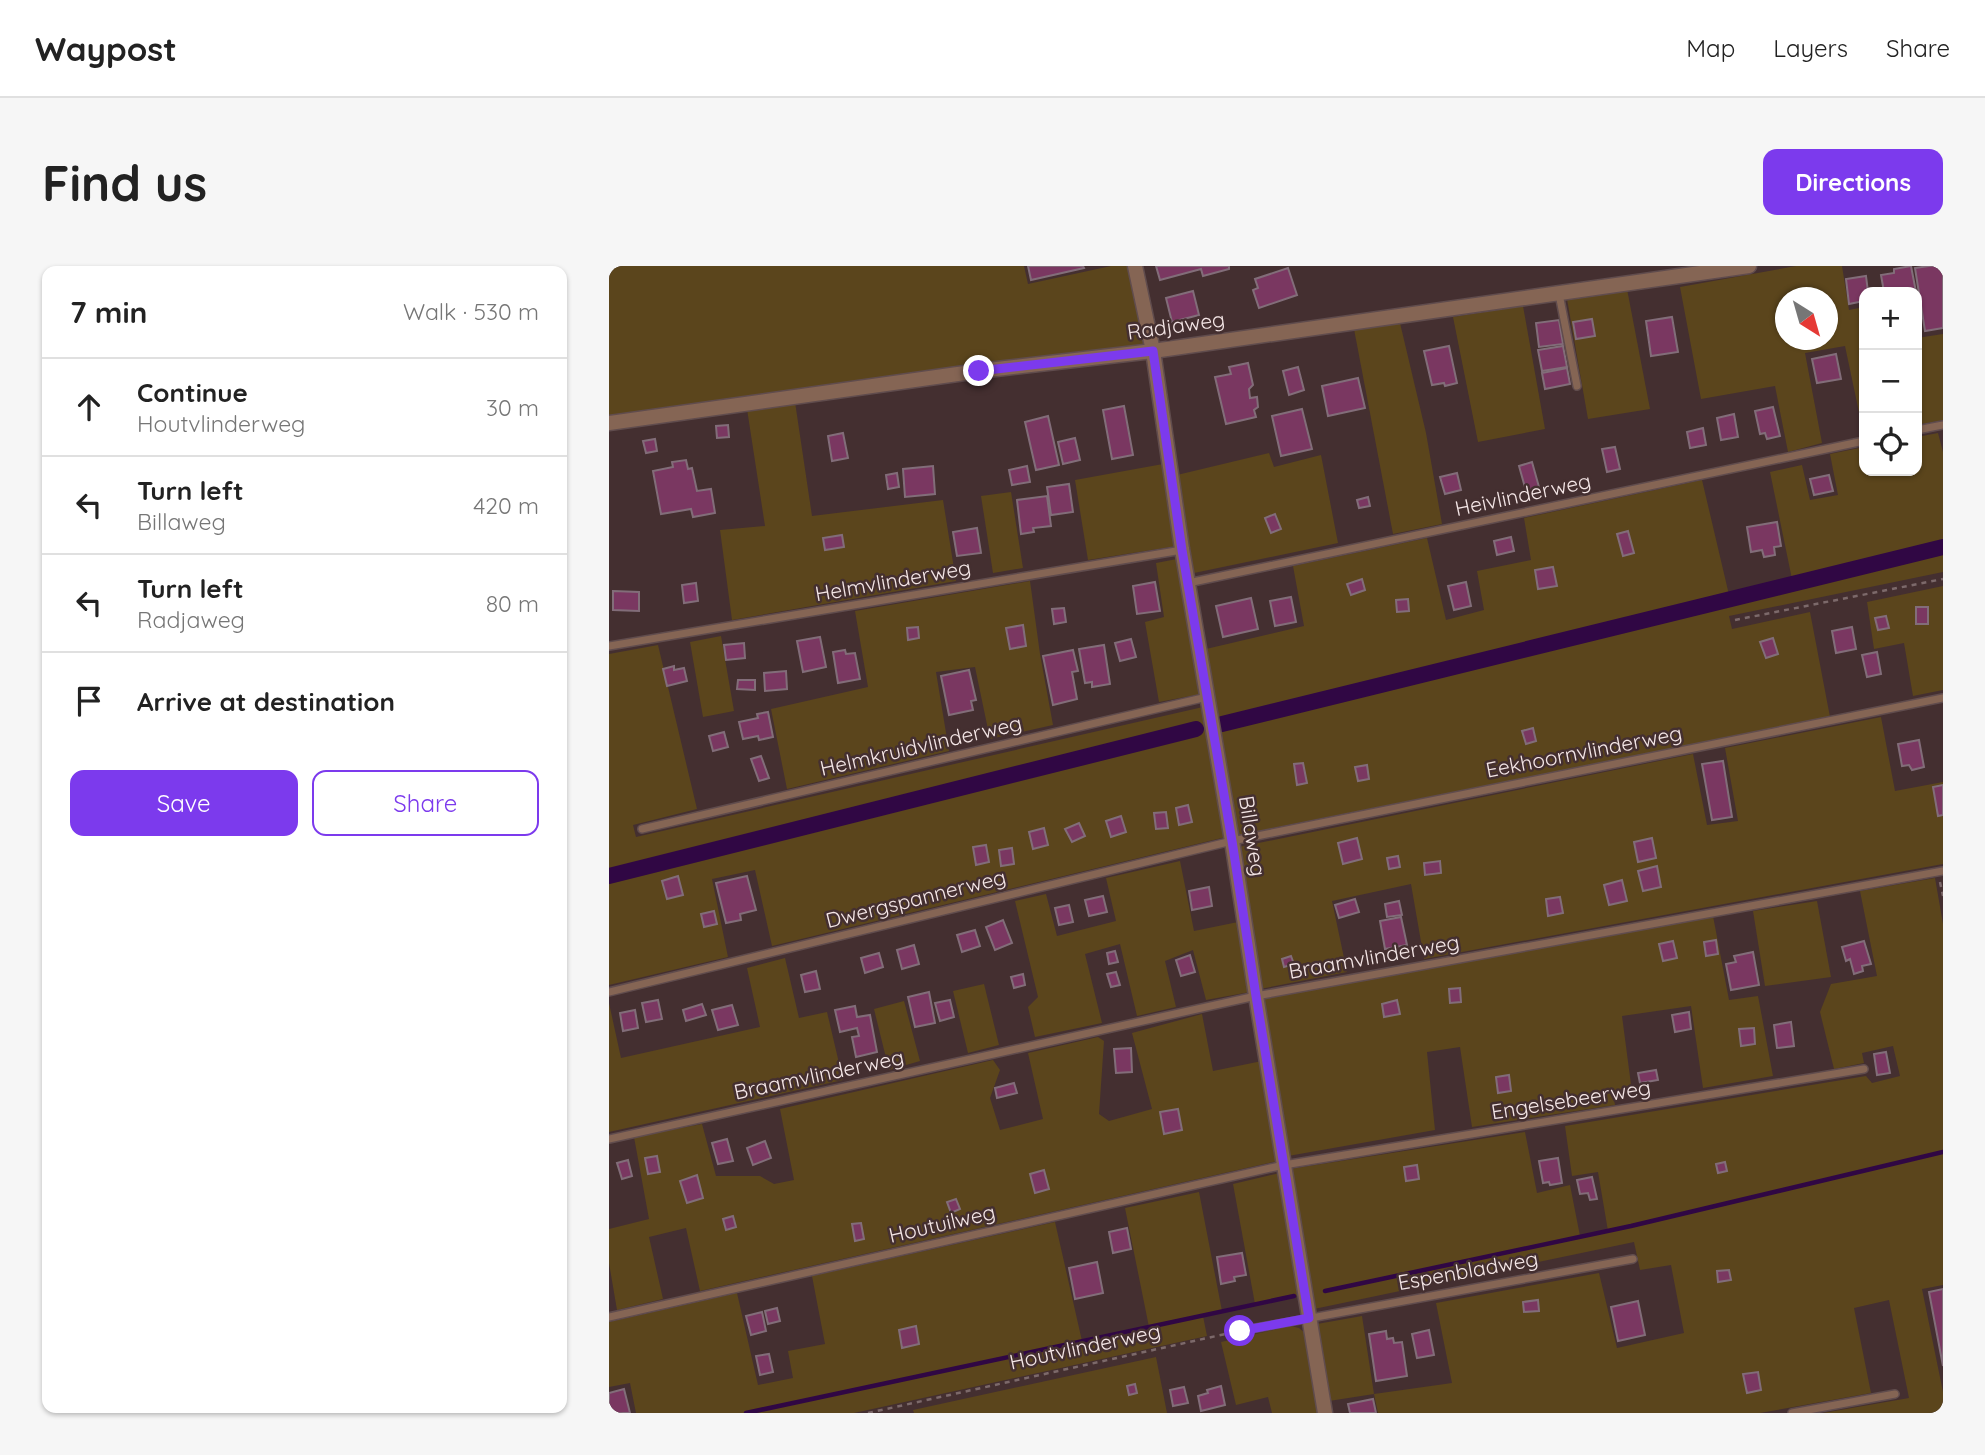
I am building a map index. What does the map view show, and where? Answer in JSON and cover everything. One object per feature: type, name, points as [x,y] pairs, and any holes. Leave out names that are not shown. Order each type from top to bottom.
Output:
[{"type":"street","name":"Billaweg","points":[[1135,266],[1153,351],[1182,550],[1325,1413]]},
{"type":"street","name":"Radjaweg","points":[[609,424],[979,371],[1153,351],[1749,266]]},
{"type":"lane","points":[[1559,294],[1577,386]]},
{"type":"lane","points":[[1922,429],[1943,425]]},
{"type":"lane","name":"Heivlinderweg","points":[[1188,583],[1859,442]]},
{"type":"lane","name":"Helmvlinderweg","points":[[609,646],[1182,550]]},
{"type":"lane","name":"Helmkruidvlinderweg","points":[[642,829],[1208,697]]},
{"type":"lane","name":"Eekhoornvlinderweg","points":[[1232,841],[1943,698]]},
{"type":"lane","name":"Dwergspannerweg","points":[[609,992],[1232,841]]},
{"type":"lane","name":"Braamvlinderweg","points":[[609,1139],[1256,996],[1943,871]]},
{"type":"lane","name":"Engelsebeerweg","points":[[1283,1165],[1864,1069]]},
{"type":"lane","name":"Houtuilweg","points":[[609,1317],[1283,1165]]},
{"type":"lane","name":"Espenbladweg","points":[[1309,1318],[1633,1259]]},
{"type":"lane","points":[[1240,1331],[1309,1318]]},
{"type":"lane","points":[[1792,1413],[1895,1394]]},
{"type":"path","points":[[1735,620],[1943,579]]},
{"type":"path","name":"Houtvlinderweg","points":[[869,1413],[1240,1331]]},
{"type":"shaded area","points":[[609,266],[1024,266],[1028,284],[1111,266],[1129,266],[1145,347],[609,417]]},
{"type":"shaded area","points":[[1796,266],[1842,266],[1849,310],[1859,308],[1859,412],[1845,346],[1838,347],[1838,287],[1775,287],[1775,350],[1822,350],[1805,353],[1822,443],[1788,452],[1775,386],[1701,399],[1680,287]]},
{"type":"shaded area","points":[[1627,289],[1650,409],[1588,419],[1567,299]]},
{"type":"shaded area","points":[[1523,306],[1545,429],[1478,442],[1453,317]]},
{"type":"shaded area","points":[[1400,323],[1426,433],[1442,524],[1393,534],[1354,329]]},
{"type":"shaded area","points":[[1943,334],[1943,420],[1922,424],[1922,350],[1922,337]]},
{"type":"shaded area","points":[[795,402],[812,516],[943,500],[956,581],[732,620],[720,530],[765,526],[747,409]]},
{"type":"shaded area","points":[[1938,433],[1943,452],[1943,572],[1729,616],[1732,629],[1810,612],[1830,717],[1238,835],[1206,649],[1304,626],[1293,566],[1427,538],[1446,620],[1484,610],[1477,571],[1531,560],[1524,518],[1702,480],[1730,599],[1793,584],[1770,472],[1802,465],[1810,500],[1838,495],[1830,454],[1859,448],[1859,476],[1922,476],[1922,436]]},
{"type":"shaded area","points":[[1269,453],[1274,467],[1321,455],[1338,543],[1194,573],[1177,475]]},
{"type":"shaded area","points":[[1163,464],[1177,546],[1088,560],[1075,480]]},
{"type":"shaded area","points":[[1011,492],[1023,568],[993,573],[981,496]]},
{"type":"shaded area","points":[[1177,559],[1201,694],[1159,702],[1145,622],[1164,617],[1156,563]]},
{"type":"shaded area","points":[[1030,581],[1053,725],[990,739],[975,667],[936,672],[949,751],[787,789],[771,709],[868,687],[855,611]]},
{"type":"shaded area","points":[[1943,586],[1943,690],[1913,696],[1904,643],[1874,649],[1867,602]]},
{"type":"shaded area","points":[[721,636],[734,711],[703,717],[690,642]]},
{"type":"shaded area","points":[[658,645],[697,809],[633,825],[636,837],[1203,707],[1226,837],[772,946],[755,870],[712,879],[728,957],[609,985],[609,654]]},
{"type":"shaded area","points":[[1881,717],[1895,791],[1943,782],[1943,864],[1424,959],[1411,884],[1332,901],[1347,972],[1260,989],[1239,847],[1693,754],[1707,825],[1738,821],[1725,748]]},
{"type":"shaded area","points":[[1180,861],[1194,931],[1238,922],[1250,992],[1206,1000],[1193,950],[1165,961],[1176,1007],[1137,1016],[1120,944],[1085,954],[1102,1023],[1035,1037],[1028,1007],[1038,997],[1015,901],[1046,894],[1057,936],[1116,921],[1106,878]]},
{"type":"shaded area","points":[[1935,878],[1943,924],[1943,1285],[1922,1289],[1943,1392],[1943,1413],[1823,1413],[1909,1398],[1889,1300],[1854,1308],[1871,1393],[1760,1413],[1378,1413],[1374,1394],[1452,1383],[1436,1303],[1599,1273],[1617,1348],[1684,1333],[1671,1265],[1640,1270],[1634,1242],[1314,1309],[1290,1169],[1525,1132],[1537,1193],[1570,1185],[1580,1236],[1608,1231],[1598,1172],[1572,1176],[1565,1126],[1866,1076],[1872,1083],[1900,1076],[1893,1046],[1862,1053],[1864,1063],[1834,1069],[1820,1012],[1831,984],[1877,976],[1860,891]]},
{"type":"shaded area","points":[[1817,901],[1831,977],[1765,986],[1753,911]]},
{"type":"shaded area","points":[[1713,916],[1729,1000],[1758,996],[1773,1076],[1703,1088],[1691,1006],[1622,1016],[1632,1092],[1613,1094],[1615,1105],[1472,1127],[1460,1047],[1427,1052],[1435,1130],[1288,1156],[1261,997]]},
{"type":"shaded area","points":[[785,958],[799,1018],[827,1012],[843,1080],[609,1132],[609,1003],[621,1058],[760,1027],[747,968]]},
{"type":"shaded area","points":[[984,984],[999,1045],[968,1053],[953,991]]},
{"type":"shaded area","points":[[904,1001],[920,1061],[889,1070],[874,1009]]},
{"type":"shaded area","points":[[1202,1014],[1213,1071],[1262,1061],[1278,1161],[700,1291],[686,1228],[649,1237],[663,1299],[617,1310],[609,1263],[609,1229],[649,1219],[634,1137],[702,1124],[716,1176],[760,1176],[774,1184],[794,1180],[780,1109],[993,1060],[1000,1070],[990,1098],[1000,1130],[1043,1119],[1028,1053],[1098,1037],[1104,1041],[1099,1114],[1109,1121],[1152,1109],[1132,1033]]},
{"type":"shaded area","points":[[1280,1173],[1300,1295],[1255,1304],[1233,1184]]},
{"type":"shaded area","points":[[1199,1192],[1222,1311],[1203,1316],[1207,1336],[854,1413],[636,1413],[630,1383],[609,1387],[609,1322],[737,1293],[758,1385],[793,1378],[788,1351],[825,1344],[812,1276],[1055,1222],[1082,1341],[1149,1327],[1125,1208]]},
{"type":"shaded area","points":[[1362,1316],[1374,1394],[1329,1401],[1317,1324]]},
{"type":"shaded area","points":[[1291,1326],[1306,1334],[1319,1413],[1272,1413],[1268,1397],[1236,1405],[1221,1342]]},
{"type":"shaded area","points":[[1156,1357],[1167,1413],[914,1413],[913,1410]]},
{"type":"building","points":[[1028,266],[1083,266],[1084,268],[1031,280]]},
{"type":"building","points":[[1156,266],[1229,266],[1229,269],[1203,276],[1201,269],[1160,280]]},
{"type":"building","points":[[1911,266],[1915,287],[1883,287],[1881,275],[1894,273],[1894,269]]},
{"type":"building","points":[[1943,266],[1943,328],[1925,331],[1922,287],[1918,287],[1915,268]]},
{"type":"building","points":[[1288,268],[1297,295],[1259,308],[1253,290],[1258,288],[1255,279]]},
{"type":"building","points":[[1866,276],[1867,287],[1859,287],[1859,302],[1849,304],[1846,279]]},
{"type":"building","points":[[1193,291],[1199,315],[1172,322],[1166,298]]},
{"type":"building","points":[[1672,317],[1678,352],[1651,356],[1646,321]]},
{"type":"building","points":[[1592,319],[1595,336],[1576,339],[1573,322]]},
{"type":"building","points":[[1559,320],[1563,344],[1539,347],[1536,323]]},
{"type":"building","points":[[1449,346],[1457,383],[1432,385],[1424,351]]},
{"type":"building","points":[[1563,346],[1567,367],[1542,371],[1538,350]]},
{"type":"building","points":[[1836,354],[1841,379],[1817,383],[1812,359]]},
{"type":"building","points":[[1248,363],[1253,385],[1249,389],[1250,398],[1257,397],[1258,407],[1254,410],[1256,417],[1226,424],[1215,377],[1231,374],[1229,367]]},
{"type":"building","points":[[1298,367],[1304,390],[1289,395],[1283,371]]},
{"type":"building","points":[[1567,368],[1570,384],[1545,389],[1542,373]]},
{"type":"building","points":[[1358,378],[1365,408],[1328,416],[1322,386]]},
{"type":"building","points":[[1124,406],[1133,455],[1112,459],[1103,410]]},
{"type":"building","points":[[1773,407],[1780,436],[1767,439],[1765,433],[1760,434],[1755,411]]},
{"type":"building","points":[[1302,409],[1312,449],[1281,456],[1272,416]]},
{"type":"building","points":[[1734,414],[1738,437],[1721,440],[1717,418]]},
{"type":"building","points":[[1048,416],[1059,465],[1036,470],[1025,422]]},
{"type":"building","points":[[728,425],[729,437],[717,438],[716,426]]},
{"type":"building","points":[[1703,428],[1706,445],[1690,448],[1687,432]]},
{"type":"building","points":[[843,433],[848,458],[832,461],[828,436]]},
{"type":"building","points":[[1075,438],[1080,460],[1063,464],[1058,442]]},
{"type":"building","points":[[655,439],[657,451],[646,453],[643,441]]},
{"type":"building","points":[[1615,447],[1620,469],[1607,472],[1602,449]]},
{"type":"building","points":[[686,460],[688,469],[692,468],[697,491],[711,489],[715,513],[693,517],[691,509],[661,514],[653,471],[673,467],[672,462]]},
{"type":"building","points":[[1532,462],[1539,487],[1526,491],[1519,466]]},
{"type":"building","points":[[933,466],[935,494],[905,497],[903,469]]},
{"type":"building","points":[[1027,466],[1030,482],[1012,485],[1009,470]]},
{"type":"building","points":[[897,473],[899,487],[888,489],[886,475]]},
{"type":"building","points":[[1457,473],[1461,490],[1445,494],[1440,477]]},
{"type":"building","points":[[1829,475],[1833,491],[1814,495],[1810,479]]},
{"type":"building","points":[[1069,484],[1073,512],[1051,515],[1047,487]]},
{"type":"building","points":[[1047,496],[1051,526],[1033,528],[1034,532],[1021,534],[1017,500]]},
{"type":"building","points":[[1368,497],[1370,506],[1359,508],[1357,500]]},
{"type":"building","points":[[1275,514],[1281,529],[1271,533],[1265,518]]},
{"type":"building","points":[[1777,522],[1781,546],[1774,547],[1775,555],[1764,557],[1762,550],[1751,552],[1747,527]]},
{"type":"building","points":[[977,528],[981,553],[957,556],[953,532]]},
{"type":"building","points":[[1628,531],[1634,553],[1623,556],[1617,534]]},
{"type":"building","points":[[842,535],[844,547],[825,550],[823,538]]},
{"type":"building","points":[[1511,537],[1514,551],[1497,555],[1494,541]]},
{"type":"building","points":[[1553,567],[1557,586],[1538,589],[1535,570]]},
{"type":"building","points":[[1362,579],[1365,590],[1351,595],[1347,584]]},
{"type":"building","points":[[1155,582],[1160,611],[1137,614],[1133,586]]},
{"type":"building","points":[[1466,582],[1471,606],[1454,610],[1448,586]]},
{"type":"building","points":[[696,583],[698,601],[684,603],[682,585]]},
{"type":"building","points":[[613,591],[639,592],[639,611],[613,610]]},
{"type":"building","points":[[1291,597],[1296,622],[1275,626],[1270,601]]},
{"type":"building","points":[[1251,598],[1258,629],[1223,637],[1216,606]]},
{"type":"building","points":[[1408,599],[1409,611],[1397,612],[1396,600]]},
{"type":"building","points":[[1916,607],[1928,607],[1928,624],[1916,624]]},
{"type":"building","points":[[1064,608],[1066,622],[1054,624],[1052,609]]},
{"type":"building","points":[[1886,616],[1889,628],[1878,630],[1875,618]]},
{"type":"building","points":[[1023,625],[1026,646],[1010,649],[1006,628]]},
{"type":"building","points":[[918,627],[919,638],[908,640],[907,628]]},
{"type":"building","points":[[1852,627],[1856,649],[1836,653],[1832,631]]},
{"type":"building","points":[[820,637],[826,667],[803,672],[797,641]]},
{"type":"building","points":[[1773,638],[1778,654],[1766,658],[1760,642]]},
{"type":"building","points":[[1131,639],[1136,657],[1120,661],[1115,643]]},
{"type":"building","points":[[744,643],[745,658],[726,660],[724,645]]},
{"type":"building","points":[[1104,645],[1110,684],[1092,687],[1092,682],[1085,683],[1079,649]]},
{"type":"building","points":[[845,650],[846,654],[855,653],[860,679],[838,683],[833,652]]},
{"type":"building","points":[[1073,650],[1078,671],[1072,672],[1077,699],[1053,705],[1043,656]]},
{"type":"building","points":[[1877,652],[1881,674],[1867,677],[1862,655]]},
{"type":"building","points":[[674,666],[674,670],[684,668],[687,681],[667,686],[663,669]]},
{"type":"building","points":[[969,670],[976,700],[971,701],[973,710],[949,715],[941,676]]},
{"type":"building","points":[[786,671],[787,689],[765,691],[764,673]]},
{"type":"building","points":[[738,680],[755,680],[755,690],[737,689]]},
{"type":"building","points":[[768,712],[773,737],[743,739],[739,722],[758,718],[757,714]]},
{"type":"building","points":[[1533,728],[1536,741],[1526,744],[1522,731]]},
{"type":"building","points":[[724,732],[728,747],[713,751],[709,736]]},
{"type":"building","points":[[1919,740],[1924,767],[1912,770],[1909,765],[1902,766],[1898,744]]},
{"type":"building","points":[[761,756],[769,778],[759,781],[751,759]]},
{"type":"building","points":[[1723,761],[1732,817],[1712,820],[1702,764]]},
{"type":"building","points":[[1303,763],[1307,783],[1297,785],[1294,764]]},
{"type":"building","points":[[1367,765],[1369,779],[1358,781],[1355,767]]},
{"type":"building","points":[[1943,785],[1943,815],[1938,816],[1933,787]]},
{"type":"building","points":[[1188,805],[1192,822],[1179,825],[1176,808]]},
{"type":"building","points":[[1166,812],[1168,828],[1156,829],[1154,813]]},
{"type":"building","points":[[1121,816],[1126,832],[1111,837],[1106,821]]},
{"type":"building","points":[[1079,823],[1085,836],[1072,842],[1065,829]]},
{"type":"building","points":[[1044,828],[1048,845],[1033,849],[1029,832]]},
{"type":"building","points":[[1357,838],[1362,859],[1343,864],[1338,843]]},
{"type":"building","points":[[1652,838],[1656,858],[1638,862],[1634,842]]},
{"type":"building","points":[[986,845],[989,862],[976,865],[973,847]]},
{"type":"building","points":[[1012,848],[1014,864],[1001,866],[999,850]]},
{"type":"building","points":[[1398,856],[1400,867],[1389,869],[1387,858]]},
{"type":"building","points":[[1440,861],[1441,873],[1425,875],[1424,863]]},
{"type":"building","points":[[1657,866],[1661,887],[1643,891],[1638,871]]},
{"type":"building","points":[[678,876],[683,895],[667,899],[662,881]]},
{"type":"building","points":[[747,876],[756,910],[740,914],[741,920],[726,923],[716,883]]},
{"type":"building","points":[[1622,880],[1627,901],[1609,905],[1604,885]]},
{"type":"building","points":[[1209,887],[1212,906],[1192,910],[1189,891]]},
{"type":"building","points":[[1103,896],[1107,912],[1089,916],[1085,900]]},
{"type":"building","points":[[1560,897],[1563,913],[1548,916],[1546,899]]},
{"type":"building","points":[[1355,899],[1359,912],[1339,918],[1335,905]]},
{"type":"building","points":[[1399,901],[1402,915],[1387,917],[1385,904]]},
{"type":"building","points":[[1069,905],[1073,922],[1059,925],[1055,908]]},
{"type":"building","points":[[714,911],[717,924],[704,927],[701,914]]},
{"type":"building","points":[[1401,917],[1407,945],[1385,949],[1380,921]]},
{"type":"building","points":[[1003,920],[1012,943],[995,950],[986,927]]},
{"type":"building","points":[[975,930],[980,946],[962,952],[957,935]]},
{"type":"building","points":[[1716,940],[1718,954],[1706,956],[1704,942]]},
{"type":"building","points":[[1673,941],[1677,958],[1663,961],[1659,944]]},
{"type":"building","points":[[1864,941],[1871,964],[1862,966],[1863,971],[1854,974],[1850,959],[1846,961],[1842,947]]},
{"type":"building","points":[[914,945],[919,964],[902,969],[897,950]]},
{"type":"building","points":[[1115,951],[1118,962],[1109,964],[1107,953]]},
{"type":"building","points":[[1753,952],[1759,985],[1731,990],[1726,964],[1736,962],[1734,956]]},
{"type":"building","points":[[879,953],[883,967],[865,973],[861,958]]},
{"type":"building","points":[[1190,955],[1195,972],[1181,976],[1176,960]]},
{"type":"building","points":[[1291,956],[1294,964],[1284,967],[1282,959]]},
{"type":"building","points":[[816,971],[820,989],[805,992],[801,975]]},
{"type":"building","points":[[1116,972],[1120,985],[1111,987],[1107,974]]},
{"type":"building","points":[[1023,974],[1025,985],[1014,988],[1011,977]]},
{"type":"building","points":[[1460,988],[1461,1002],[1450,1003],[1449,989]]},
{"type":"building","points":[[929,992],[935,1023],[915,1027],[908,997]]},
{"type":"building","points":[[658,1000],[662,1019],[646,1022],[642,1003]]},
{"type":"building","points":[[950,1000],[954,1017],[940,1021],[935,1003]]},
{"type":"building","points":[[1397,1000],[1400,1014],[1384,1017],[1382,1004]]},
{"type":"building","points":[[702,1004],[706,1015],[686,1021],[683,1010]]},
{"type":"building","points":[[732,1005],[738,1025],[718,1030],[712,1010]]},
{"type":"building","points":[[855,1006],[857,1017],[870,1015],[877,1052],[856,1057],[852,1037],[859,1036],[857,1028],[840,1032],[835,1010]]},
{"type":"building","points":[[635,1010],[638,1028],[623,1031],[620,1013]]},
{"type":"building","points":[[1689,1012],[1691,1029],[1675,1032],[1672,1015]]},
{"type":"building","points":[[1791,1022],[1794,1046],[1777,1048],[1774,1025]]},
{"type":"building","points":[[1754,1028],[1755,1044],[1741,1046],[1739,1029]]},
{"type":"building","points":[[1131,1048],[1132,1072],[1116,1073],[1114,1049]]},
{"type":"building","points":[[1886,1052],[1890,1073],[1877,1075],[1874,1054]]},
{"type":"building","points":[[1656,1070],[1658,1080],[1640,1083],[1638,1073]]},
{"type":"building","points":[[1509,1075],[1511,1091],[1498,1093],[1496,1077]]},
{"type":"building","points":[[1014,1083],[1017,1093],[997,1098],[995,1088]]},
{"type":"building","points":[[1178,1109],[1182,1130],[1164,1134],[1160,1112]]},
{"type":"building","points":[[727,1139],[733,1161],[718,1164],[712,1143]]},
{"type":"building","points":[[765,1141],[771,1158],[753,1165],[747,1148]]},
{"type":"building","points":[[657,1156],[660,1172],[648,1174],[645,1158]]},
{"type":"building","points":[[1558,1158],[1562,1183],[1543,1183],[1539,1161]]},
{"type":"building","points":[[628,1160],[632,1176],[622,1179],[617,1163]]},
{"type":"building","points":[[1725,1162],[1727,1171],[1718,1173],[1716,1164]]},
{"type":"building","points":[[1417,1165],[1419,1179],[1406,1181],[1404,1167]]},
{"type":"building","points":[[1044,1170],[1049,1189],[1035,1193],[1030,1174]]},
{"type":"building","points":[[697,1175],[703,1198],[687,1203],[680,1181]]},
{"type":"building","points":[[1592,1177],[1597,1199],[1590,1200],[1588,1193],[1580,1194],[1577,1180]]},
{"type":"building","points":[[956,1199],[960,1209],[951,1213],[947,1202]]},
{"type":"building","points":[[733,1216],[736,1227],[726,1230],[723,1219]]},
{"type":"building","points":[[861,1223],[864,1239],[855,1241],[852,1224]]},
{"type":"building","points":[[1127,1228],[1131,1249],[1113,1253],[1109,1232]]},
{"type":"building","points":[[1242,1253],[1246,1275],[1234,1277],[1235,1281],[1221,1284],[1217,1257]]},
{"type":"building","points":[[1097,1262],[1103,1293],[1075,1299],[1069,1268]]},
{"type":"building","points":[[1729,1270],[1731,1280],[1718,1282],[1717,1271]]},
{"type":"building","points":[[1943,1289],[1943,1366],[1929,1292]]},
{"type":"building","points":[[1538,1300],[1539,1311],[1524,1312],[1523,1302]]},
{"type":"building","points":[[1638,1301],[1645,1335],[1618,1341],[1611,1307]]},
{"type":"building","points":[[777,1308],[780,1321],[768,1324],[765,1311]]},
{"type":"building","points":[[762,1312],[766,1331],[751,1335],[746,1316]]},
{"type":"building","points":[[916,1326],[919,1344],[902,1348],[899,1330]]},
{"type":"building","points":[[1429,1330],[1434,1355],[1417,1358],[1412,1334]]},
{"type":"building","points":[[1386,1331],[1387,1339],[1393,1338],[1394,1343],[1402,1342],[1407,1376],[1376,1381],[1369,1334]]},
{"type":"building","points":[[769,1354],[773,1372],[760,1375],[756,1356]]},
{"type":"building","points":[[1758,1372],[1761,1390],[1747,1393],[1743,1374]]},
{"type":"building","points":[[1135,1384],[1137,1393],[1129,1395],[1127,1386]]},
{"type":"building","points":[[1221,1386],[1225,1405],[1201,1411],[1198,1396]]},
{"type":"building","points":[[1184,1387],[1188,1403],[1173,1406],[1170,1390]]},
{"type":"building","points":[[624,1389],[630,1413],[609,1413],[609,1393]]},
{"type":"building","points":[[1373,1399],[1376,1413],[1350,1413],[1348,1404]]},
{"type":"waterway","points":[[1222,724],[1943,547]]},
{"type":"waterway","points":[[609,876],[1196,729]]},
{"type":"waterway","points":[[1325,1291],[1631,1226],[1943,1152]]},
{"type":"waterway","points":[[746,1413],[1294,1296]]},
{"type":"route","points":[[979,371],[1153,351],[1182,550],[1309,1318],[1240,1331]]}]
